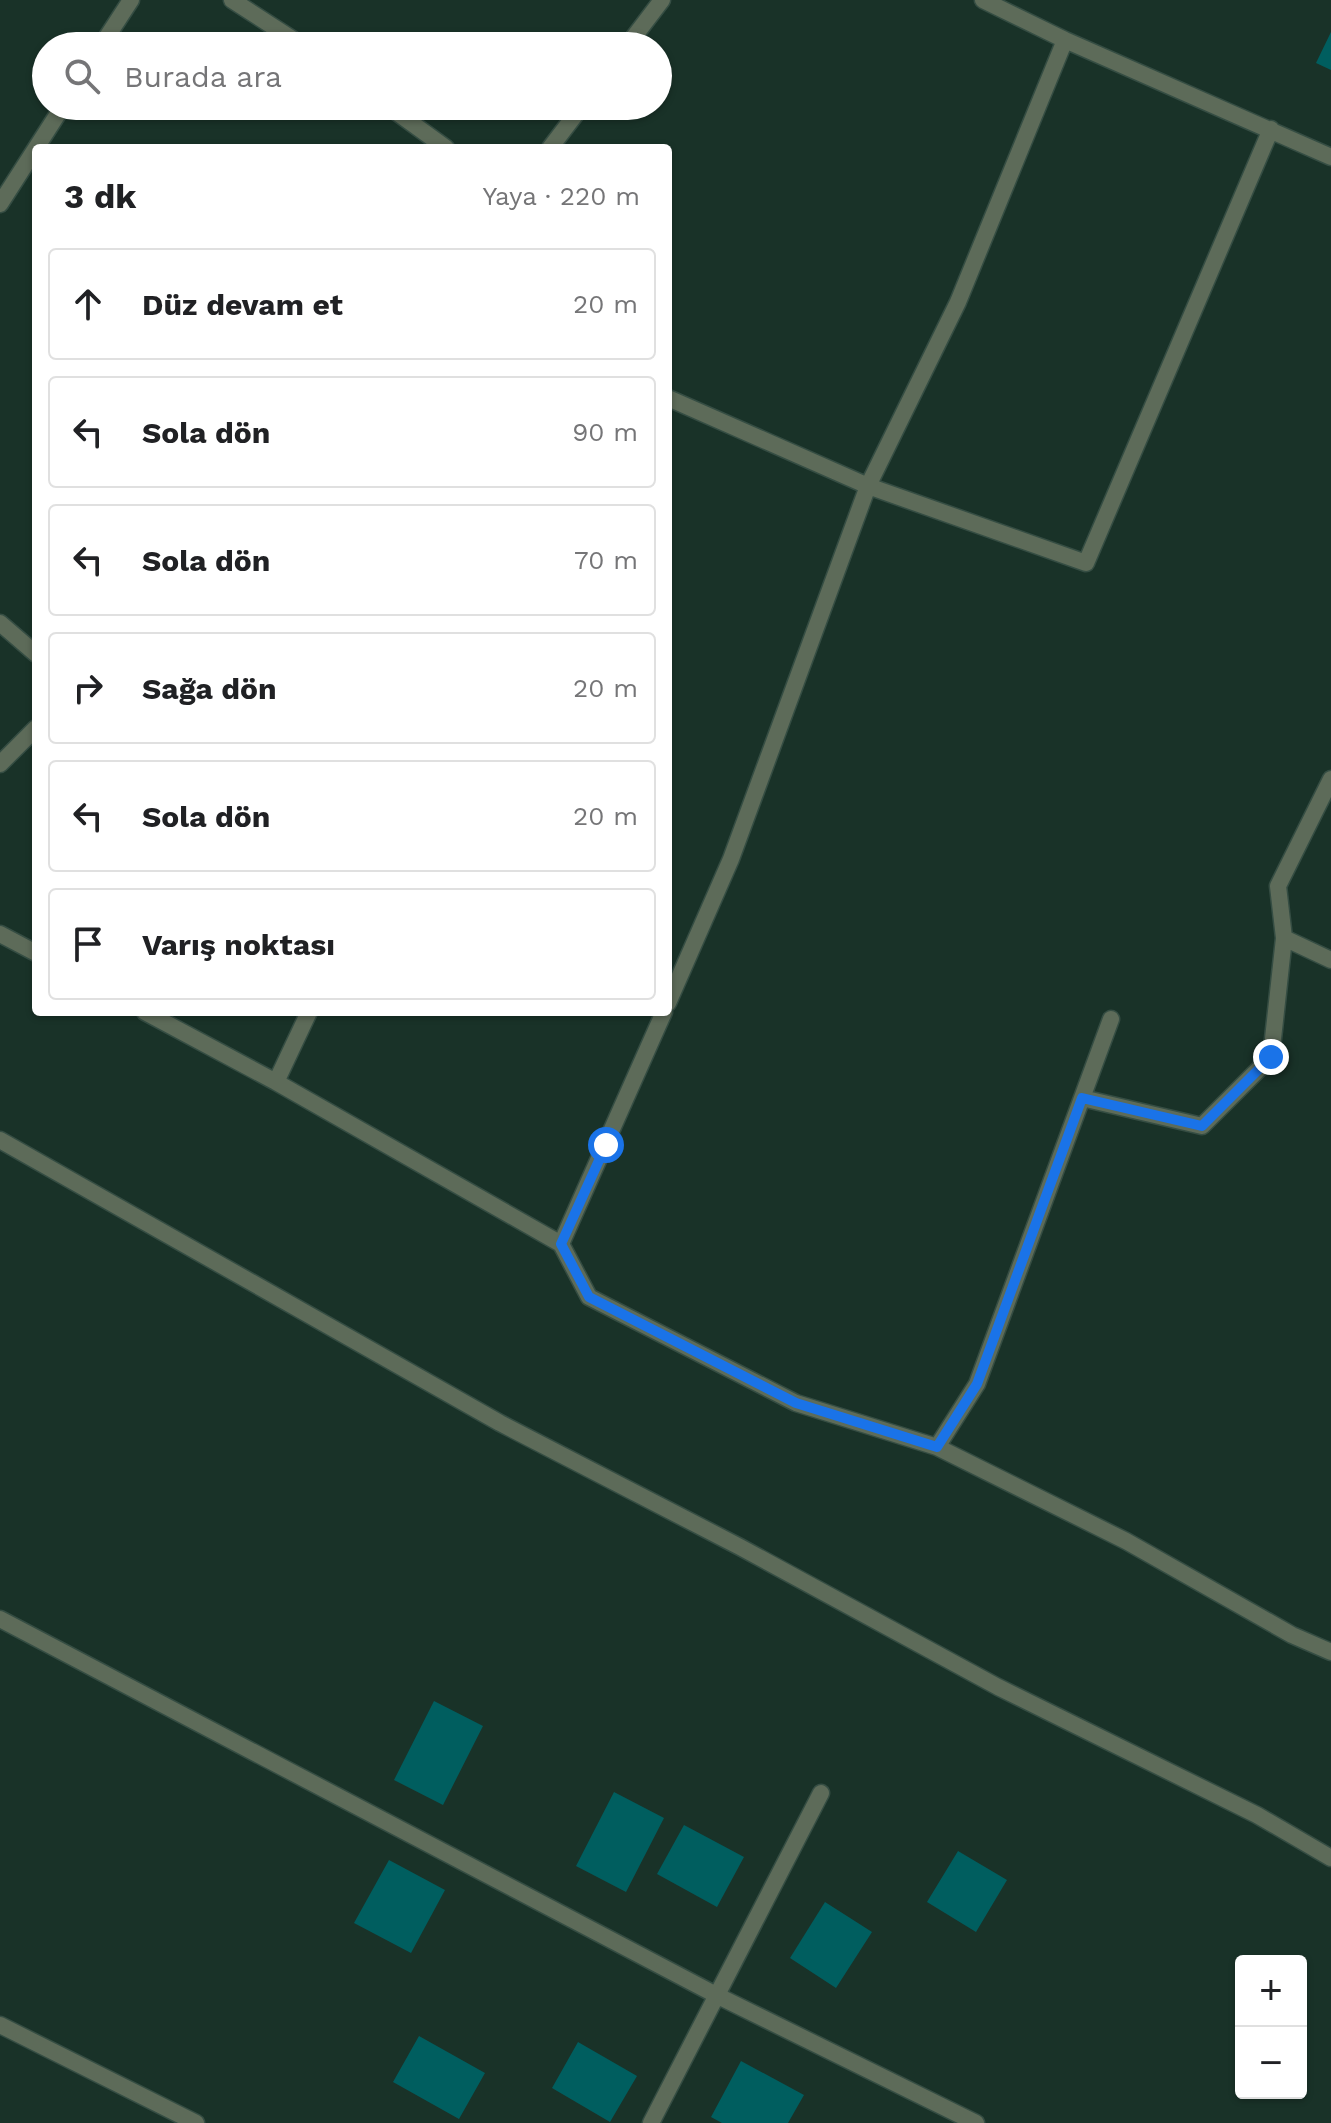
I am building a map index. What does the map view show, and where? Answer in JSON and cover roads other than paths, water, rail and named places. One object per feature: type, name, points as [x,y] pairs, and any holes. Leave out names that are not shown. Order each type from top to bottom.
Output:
[{"type":"street","points":[[110,32],[131,0]]},
{"type":"street","points":[[232,0],[281,32]]},
{"type":"street","points":[[638,32],[662,0]]},
{"type":"street","points":[[983,0],[1065,40],[1331,157]]},
{"type":"street","points":[[672,994],[731,859],[868,486],[958,302],[1065,40]]},
{"type":"street","points":[[39,144],[54,120]]},
{"type":"street","points":[[407,120],[440,144]]},
{"type":"street","points":[[553,144],[571,120]]},
{"type":"street","points":[[672,400],[868,486],[1086,563],[1271,129]]},
{"type":"street","points":[[0,204],[32,154]]},
{"type":"street","points":[[0,623],[32,651]]},
{"type":"street","points":[[0,764],[32,732]]},
{"type":"street","points":[[1082,1098],[1202,1126],[1271,1057],[1284,938],[1278,886],[1331,779]]},
{"type":"street","points":[[0,934],[32,951]]},
{"type":"street","points":[[1284,938],[1331,960]]},
{"type":"street","points":[[152,1016],[276,1082],[561,1244],[589,1297],[796,1403],[937,1447],[1126,1541],[1292,1635],[1331,1652]]},
{"type":"street","points":[[276,1082],[307,1016]]},
{"type":"street","points":[[561,1244],[662,1016]]},
{"type":"street","points":[[937,1447],[977,1384],[1111,1019]]},
{"type":"street","points":[[0,1140],[500,1423],[740,1547],[998,1687],[1257,1815],[1331,1858]]},
{"type":"street","points":[[0,1619],[718,1996],[976,2123]]},
{"type":"street","points":[[651,2123],[821,1793]]},
{"type":"street","points":[[0,2025],[196,2123]]}]
